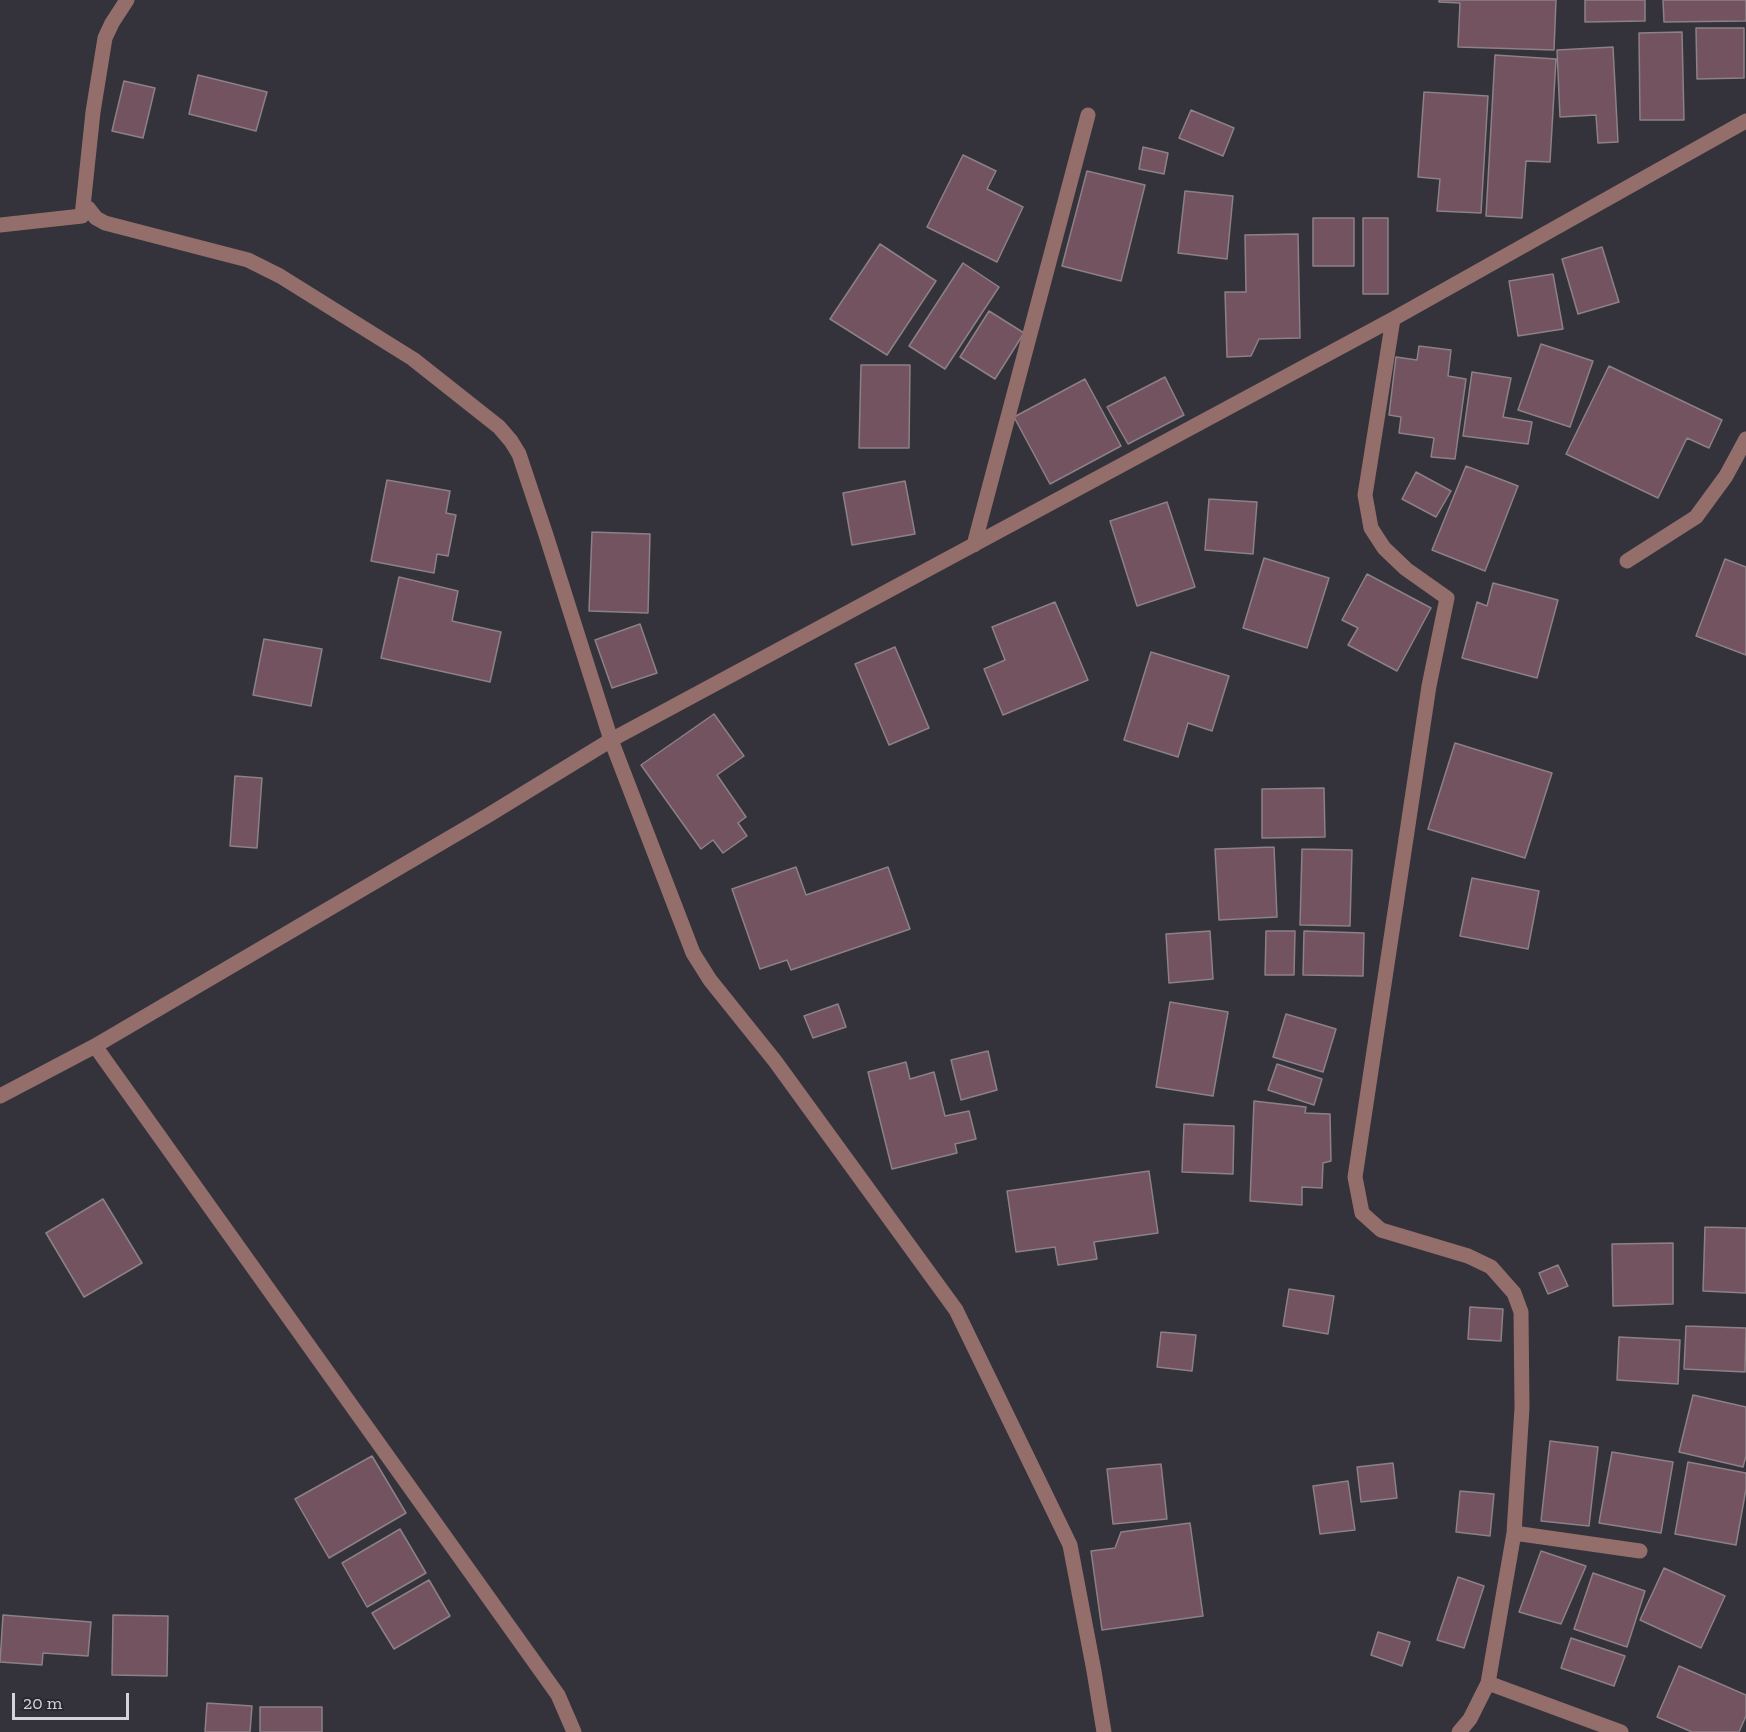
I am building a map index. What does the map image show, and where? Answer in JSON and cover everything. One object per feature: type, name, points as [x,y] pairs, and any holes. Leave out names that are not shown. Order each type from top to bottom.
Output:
[{"type":"street","points":[[82,216],[93,112],[105,38],[128,0]]},
{"type":"street","points":[[974,545],[1088,115]]},
{"type":"street","points":[[0,1096],[95,1046],[487,816],[611,740],[1393,319],[1746,121]]},
{"type":"street","points":[[0,225],[82,216],[88,208],[96,218],[105,223],[248,260],[280,276],[413,359],[499,427],[519,454],[611,740],[693,953],[710,980],[782,1071],[956,1310],[1070,1545],[1104,1732]]},
{"type":"street","points":[[1393,319],[1365,495],[1371,528],[1384,548],[1406,569],[1447,598],[1429,686],[1355,1177],[1362,1213],[1381,1230],[1468,1256],[1491,1267],[1515,1293],[1521,1312],[1522,1408],[1514,1533],[1488,1683],[1470,1719],[1459,1732]]},
{"type":"street","points":[[1627,561],[1695,517],[1726,476],[1746,440]]},
{"type":"street","points":[[95,1046],[558,1695],[573,1732]]},
{"type":"street","points":[[1514,1533],[1640,1551]]},
{"type":"street","points":[[1488,1683],[1621,1732]]},
{"type":"building","points":[[1439,0],[1556,0],[1554,50],[1458,47],[1460,3],[1439,2]]},
{"type":"building","points":[[1585,0],[1645,0],[1645,21],[1585,22]]},
{"type":"building","points":[[1663,0],[1746,0],[1746,21],[1664,22]]},
{"type":"building","points":[[1696,28],[1744,28],[1744,78],[1697,79]]},
{"type":"building","points":[[1682,32],[1684,120],[1640,120],[1639,33]]},
{"type":"building","points":[[1613,47],[1618,142],[1598,143],[1596,115],[1560,117],[1557,50]]},
{"type":"building","points":[[1495,55],[1556,59],[1550,162],[1526,161],[1522,218],[1486,216]]},
{"type":"building","points":[[198,75],[267,92],[256,131],[189,114]]},
{"type":"building","points":[[124,81],[155,88],[143,138],[112,131]]},
{"type":"building","points":[[1424,92],[1488,96],[1481,213],[1437,211],[1440,179],[1418,177]]},
{"type":"building","points":[[1191,110],[1234,128],[1223,156],[1179,138]]},
{"type":"building","points":[[1143,147],[1168,153],[1164,174],[1139,169]]},
{"type":"building","points":[[963,155],[996,171],[987,189],[1023,207],[997,262],[927,227]]},
{"type":"building","points":[[1087,171],[1145,185],[1121,281],[1062,266]]},
{"type":"building","points":[[1185,191],[1233,196],[1227,259],[1178,253]]},
{"type":"building","points":[[1313,218],[1354,218],[1354,266],[1313,266]]},
{"type":"building","points":[[1363,218],[1388,218],[1388,294],[1363,294]]},
{"type":"building","points":[[1298,234],[1300,338],[1259,339],[1251,356],[1227,357],[1225,292],[1246,292],[1245,235]]},
{"type":"building","points":[[880,244],[936,281],[887,355],[830,319]]},
{"type":"building","points":[[1602,247],[1619,302],[1578,314],[1562,259]]},
{"type":"building","points":[[963,263],[999,287],[945,369],[909,346]]},
{"type":"building","points":[[1553,274],[1563,329],[1518,336],[1509,281]]},
{"type":"building","points":[[989,311],[1024,333],[995,379],[960,357]]},
{"type":"building","points":[[1541,344],[1593,361],[1570,427],[1518,410]]},
{"type":"building","points":[[1419,346],[1451,350],[1448,376],[1466,379],[1455,459],[1431,457],[1434,438],[1399,433],[1401,417],[1389,415],[1396,357],[1417,360]]},
{"type":"building","points":[[861,365],[910,365],[909,448],[859,448]]},
{"type":"building","points":[[1609,366],[1722,420],[1709,448],[1687,438],[1658,498],[1566,454]]},
{"type":"building","points":[[1472,372],[1511,378],[1503,417],[1532,422],[1528,444],[1463,436]]},
{"type":"building","points":[[1165,377],[1184,415],[1128,444],[1107,407]]},
{"type":"building","points":[[1085,379],[1121,446],[1050,484],[1014,417]]},
{"type":"building","points":[[1466,466],[1518,486],[1485,571],[1432,550]]},
{"type":"building","points":[[1416,472],[1451,491],[1436,517],[1402,499]]},
{"type":"building","points":[[387,480],[450,491],[446,513],[456,515],[448,556],[437,554],[434,573],[371,561]]},
{"type":"building","points":[[905,481],[915,534],[852,545],[843,493]]},
{"type":"building","points":[[1209,499],[1257,502],[1253,554],[1205,550]]},
{"type":"building","points":[[1167,502],[1195,587],[1137,606],[1110,521]]},
{"type":"building","points":[[592,532],[650,534],[648,613],[589,611]]},
{"type":"building","points":[[1264,558],[1329,578],[1307,648],[1243,628]]},
{"type":"building","points":[[1725,559],[1746,567],[1746,655],[1696,636]]},
{"type":"building","points":[[1367,574],[1431,608],[1397,671],[1348,645],[1358,628],[1342,620]]},
{"type":"building","points":[[399,577],[458,591],[452,621],[501,632],[490,682],[381,658]]},
{"type":"building","points":[[1493,583],[1558,600],[1537,678],[1462,658],[1477,602],[1487,606]]},
{"type":"building","points":[[1055,602],[1088,680],[1003,715],[984,669],[1005,660],[992,627]]},
{"type":"building","points":[[640,624],[657,673],[612,688],[595,640]]},
{"type":"building","points":[[264,639],[322,649],[311,706],[253,695]]},
{"type":"building","points":[[895,647],[929,728],[889,745],[855,664]]},
{"type":"building","points":[[1151,652],[1229,676],[1212,731],[1188,723],[1178,757],[1124,740]]},
{"type":"building","points":[[714,714],[744,756],[717,775],[746,817],[738,823],[747,836],[723,853],[713,840],[701,849],[641,765]]},
{"type":"building","points":[[1455,743],[1552,773],[1525,858],[1428,829]]},
{"type":"building","points":[[235,776],[262,778],[257,848],[230,846]]},
{"type":"building","points":[[1324,788],[1325,837],[1262,838],[1262,789]]},
{"type":"building","points":[[1274,847],[1277,917],[1219,920],[1215,849]]},
{"type":"building","points":[[1302,849],[1352,850],[1350,926],[1300,925]]},
{"type":"building","points":[[796,867],[806,895],[888,867],[910,929],[791,970],[787,960],[760,969],[732,889]]},
{"type":"building","points":[[1472,878],[1539,891],[1528,949],[1460,936]]},
{"type":"building","points":[[1210,931],[1213,979],[1169,983],[1166,934]]},
{"type":"building","points":[[1266,931],[1295,931],[1294,975],[1265,975]]},
{"type":"building","points":[[1304,931],[1364,933],[1363,976],[1303,975]]},
{"type":"building","points":[[1170,1002],[1228,1012],[1213,1096],[1156,1087]]},
{"type":"building","points":[[838,1004],[846,1027],[813,1038],[804,1016]]},
{"type":"building","points":[[1286,1014],[1336,1029],[1323,1072],[1273,1057]]},
{"type":"building","points":[[988,1051],[997,1090],[961,1100],[951,1060]]},
{"type":"building","points":[[906,1062],[910,1079],[934,1072],[945,1116],[969,1111],[976,1139],[955,1144],[957,1153],[892,1169],[868,1072]]},
{"type":"building","points":[[1277,1064],[1322,1079],[1314,1105],[1268,1090]]},
{"type":"building","points":[[1254,1101],[1306,1107],[1305,1113],[1330,1114],[1331,1161],[1323,1163],[1322,1188],[1302,1187],[1302,1205],[1250,1201]]},
{"type":"building","points":[[1184,1124],[1234,1126],[1233,1174],[1182,1172]]},
{"type":"building","points":[[1149,1171],[1158,1233],[1094,1242],[1097,1259],[1058,1265],[1055,1247],[1016,1252],[1007,1191]]},
{"type":"building","points":[[103,1199],[142,1263],[84,1297],[46,1233]]},
{"type":"building","points":[[1705,1227],[1746,1228],[1746,1293],[1703,1291]]},
{"type":"building","points":[[1673,1243],[1673,1304],[1613,1306],[1612,1244]]},
{"type":"building","points":[[1558,1265],[1568,1286],[1548,1294],[1539,1273]]},
{"type":"building","points":[[1289,1289],[1334,1296],[1328,1334],[1283,1326]]},
{"type":"building","points":[[1470,1307],[1503,1309],[1501,1341],[1468,1339]]},
{"type":"building","points":[[1686,1326],[1746,1328],[1745,1372],[1684,1369]]},
{"type":"building","points":[[1161,1332],[1196,1335],[1192,1371],[1157,1367]]},
{"type":"building","points":[[1619,1337],[1680,1340],[1678,1384],[1617,1380]]},
{"type":"building","points":[[1693,1395],[1746,1407],[1746,1456],[1743,1467],[1679,1452]]},
{"type":"building","points":[[1550,1441],[1598,1447],[1589,1526],[1541,1521]]},
{"type":"building","points":[[1612,1452],[1673,1462],[1661,1533],[1599,1523]]},
{"type":"building","points":[[372,1456],[406,1513],[329,1558],[295,1499]]},
{"type":"building","points":[[1688,1462],[1746,1473],[1746,1489],[1736,1545],[1675,1534]]},
{"type":"building","points":[[1393,1463],[1397,1498],[1361,1502],[1357,1467]]},
{"type":"building","points":[[1161,1464],[1167,1519],[1113,1524],[1107,1469]]},
{"type":"building","points":[[1348,1481],[1355,1530],[1320,1534],[1313,1486]]},
{"type":"building","points":[[1460,1491],[1494,1494],[1490,1536],[1456,1532]]},
{"type":"building","points":[[1190,1523],[1203,1616],[1102,1630],[1091,1551],[1115,1548],[1121,1532]]},
{"type":"building","points":[[400,1529],[426,1573],[367,1607],[342,1563]]},
{"type":"building","points":[[1541,1551],[1586,1566],[1561,1624],[1519,1612]]},
{"type":"building","points":[[1664,1568],[1725,1596],[1701,1648],[1640,1620]]},
{"type":"building","points":[[1593,1573],[1645,1591],[1627,1647],[1574,1629]]},
{"type":"building","points":[[1458,1577],[1484,1586],[1464,1648],[1437,1640]]},
{"type":"building","points":[[429,1580],[450,1616],[394,1649],[372,1613]]},
{"type":"building","points":[[3,1615],[91,1622],[88,1656],[43,1653],[42,1665],[0,1662]]},
{"type":"building","points":[[113,1615],[168,1616],[167,1676],[112,1675]]},
{"type":"building","points":[[1378,1632],[1410,1642],[1402,1666],[1371,1655]]},
{"type":"building","points":[[1571,1638],[1625,1656],[1614,1686],[1561,1668]]},
{"type":"building","points":[[1679,1666],[1746,1695],[1746,1716],[1739,1732],[1692,1732],[1657,1717]]},
{"type":"building","points":[[207,1703],[252,1706],[250,1732],[205,1732]]},
{"type":"building","points":[[260,1707],[322,1707],[322,1732],[260,1732]]}]
